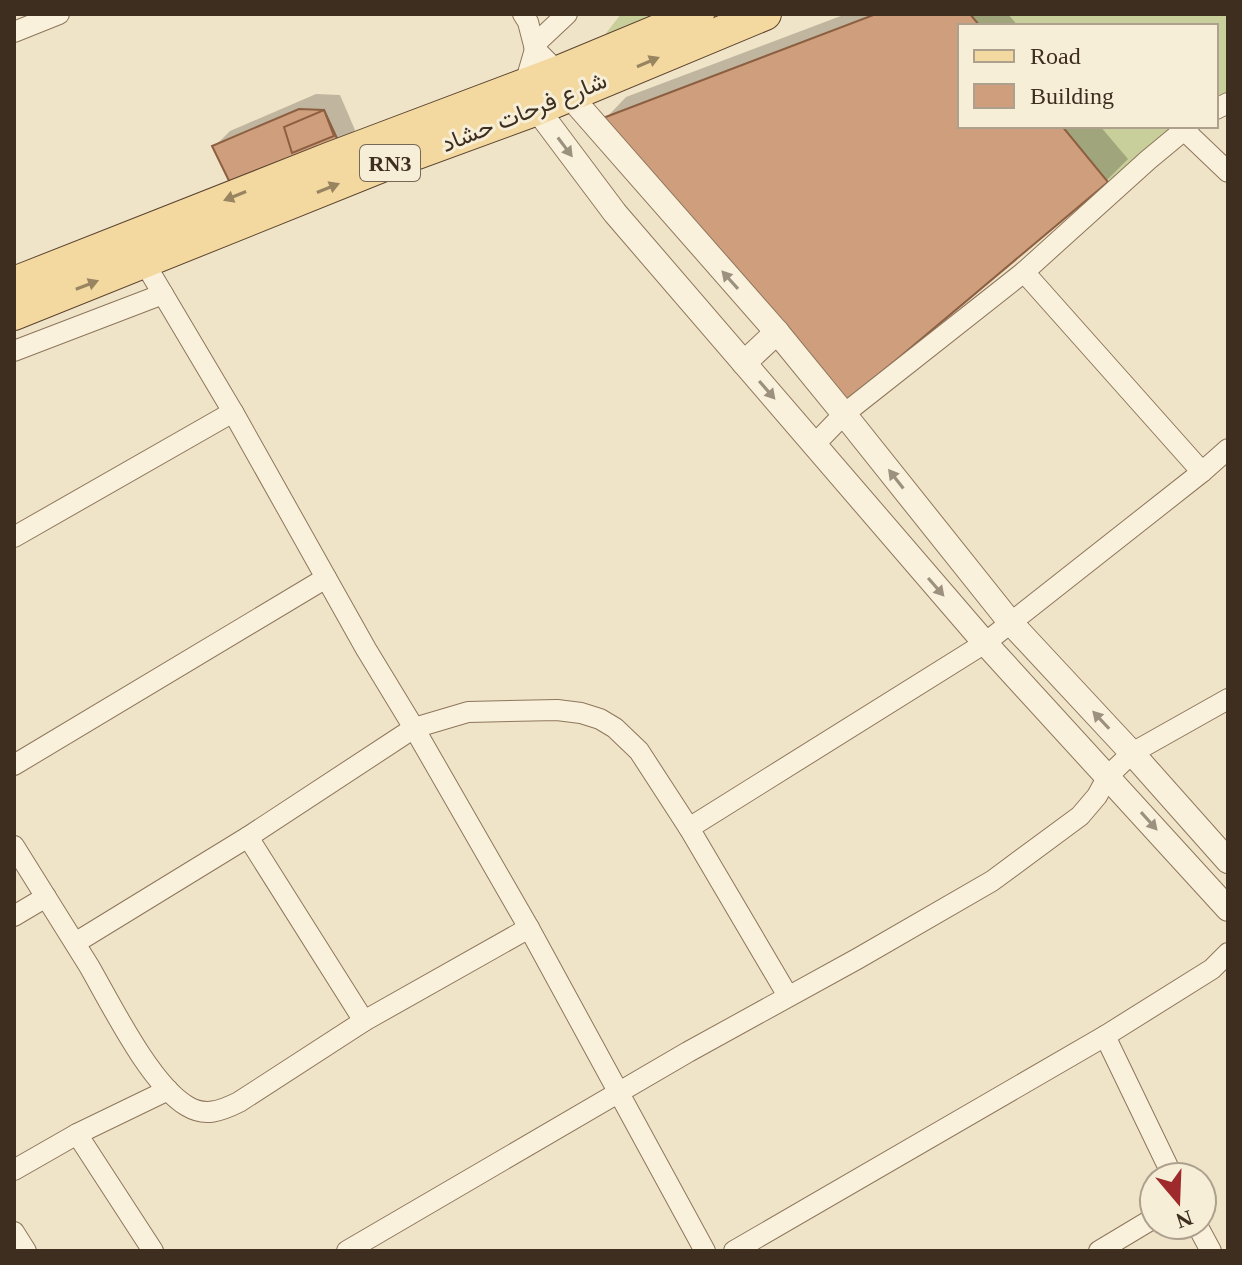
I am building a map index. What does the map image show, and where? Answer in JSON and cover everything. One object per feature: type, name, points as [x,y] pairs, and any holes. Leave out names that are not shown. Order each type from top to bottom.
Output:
[{"type":"main road","name":"شارع فرحات حشاد","points":[[14,283],[137,250],[359,175],[543,77],[698,14]]},
{"type":"main road","name":"شارع فرحات حشاد","points":[[543,77],[765,14]]},
{"type":"main road","name":"شارع فرحات حشاد","points":[[14,314],[137,250]]},
{"type":"street","points":[[14,32],[59,14]]},
{"type":"street","points":[[523,14],[543,77],[615,213],[985,643],[1228,909]]},
{"type":"street","points":[[543,77],[567,14]]},
{"type":"street","points":[[543,77],[647,186],[777,332],[1010,622],[1228,861]]},
{"type":"street","points":[[814,445],[844,414],[1024,272],[1186,128],[1228,172]]},
{"type":"street","points":[[615,213],[647,186]]},
{"type":"street","points":[[137,250],[529,928],[705,1251]]},
{"type":"street","points":[[1024,272],[1202,472]]},
{"type":"street","points":[[14,351],[163,294]]},
{"type":"street","points":[[744,363],[777,332]]},
{"type":"street","points":[[14,537],[233,412]]},
{"type":"street","points":[[689,828],[985,643],[1228,449]]},
{"type":"street","points":[[14,765],[326,578]]},
{"type":"street","points":[[347,1251],[618,1092],[992,881],[1080,816],[1097,796],[1108,776],[1132,753],[1228,699]]},
{"type":"street","points":[[75,943],[248,837],[414,728],[468,712],[557,710],[600,719],[615,728],[639,751],[689,828],[788,996]]},
{"type":"street","points":[[248,837],[364,1021]]},
{"type":"street","points":[[14,846],[149,1067],[168,1090],[188,1107],[205,1112],[222,1111],[364,1021],[529,928]]},
{"type":"street","points":[[14,916],[46,897]]},
{"type":"street","points":[[734,1251],[1105,1036],[1212,969],[1228,953]]},
{"type":"street","points":[[1105,1036],[1165,1161]]},
{"type":"street","points":[[14,1170],[77,1134],[168,1090]]},
{"type":"street","points":[[77,1134],[153,1251]]},
{"type":"street","points":[[1099,1251],[1138,1228]]},
{"type":"street","points":[[14,1232],[26,1251]]},
{"type":"green space","points":[[621,14],[668,14],[600,41]]},
{"type":"green space","points":[[970,14],[1228,14],[1228,98],[1218,102],[1218,24],[978,24]]},
{"type":"green space","points":[[1064,128],[1170,128],[1108,182]]},
{"type":"building","points":[[876,14],[970,14],[978,24],[958,24],[958,128],[1064,128],[1108,182],[845,403],[603,118]]},
{"type":"building","points":[[299,109],[324,110],[341,147],[233,189],[212,146]]},
{"type":"building","points":[[324,110],[334,136],[292,153],[284,127]]}]
